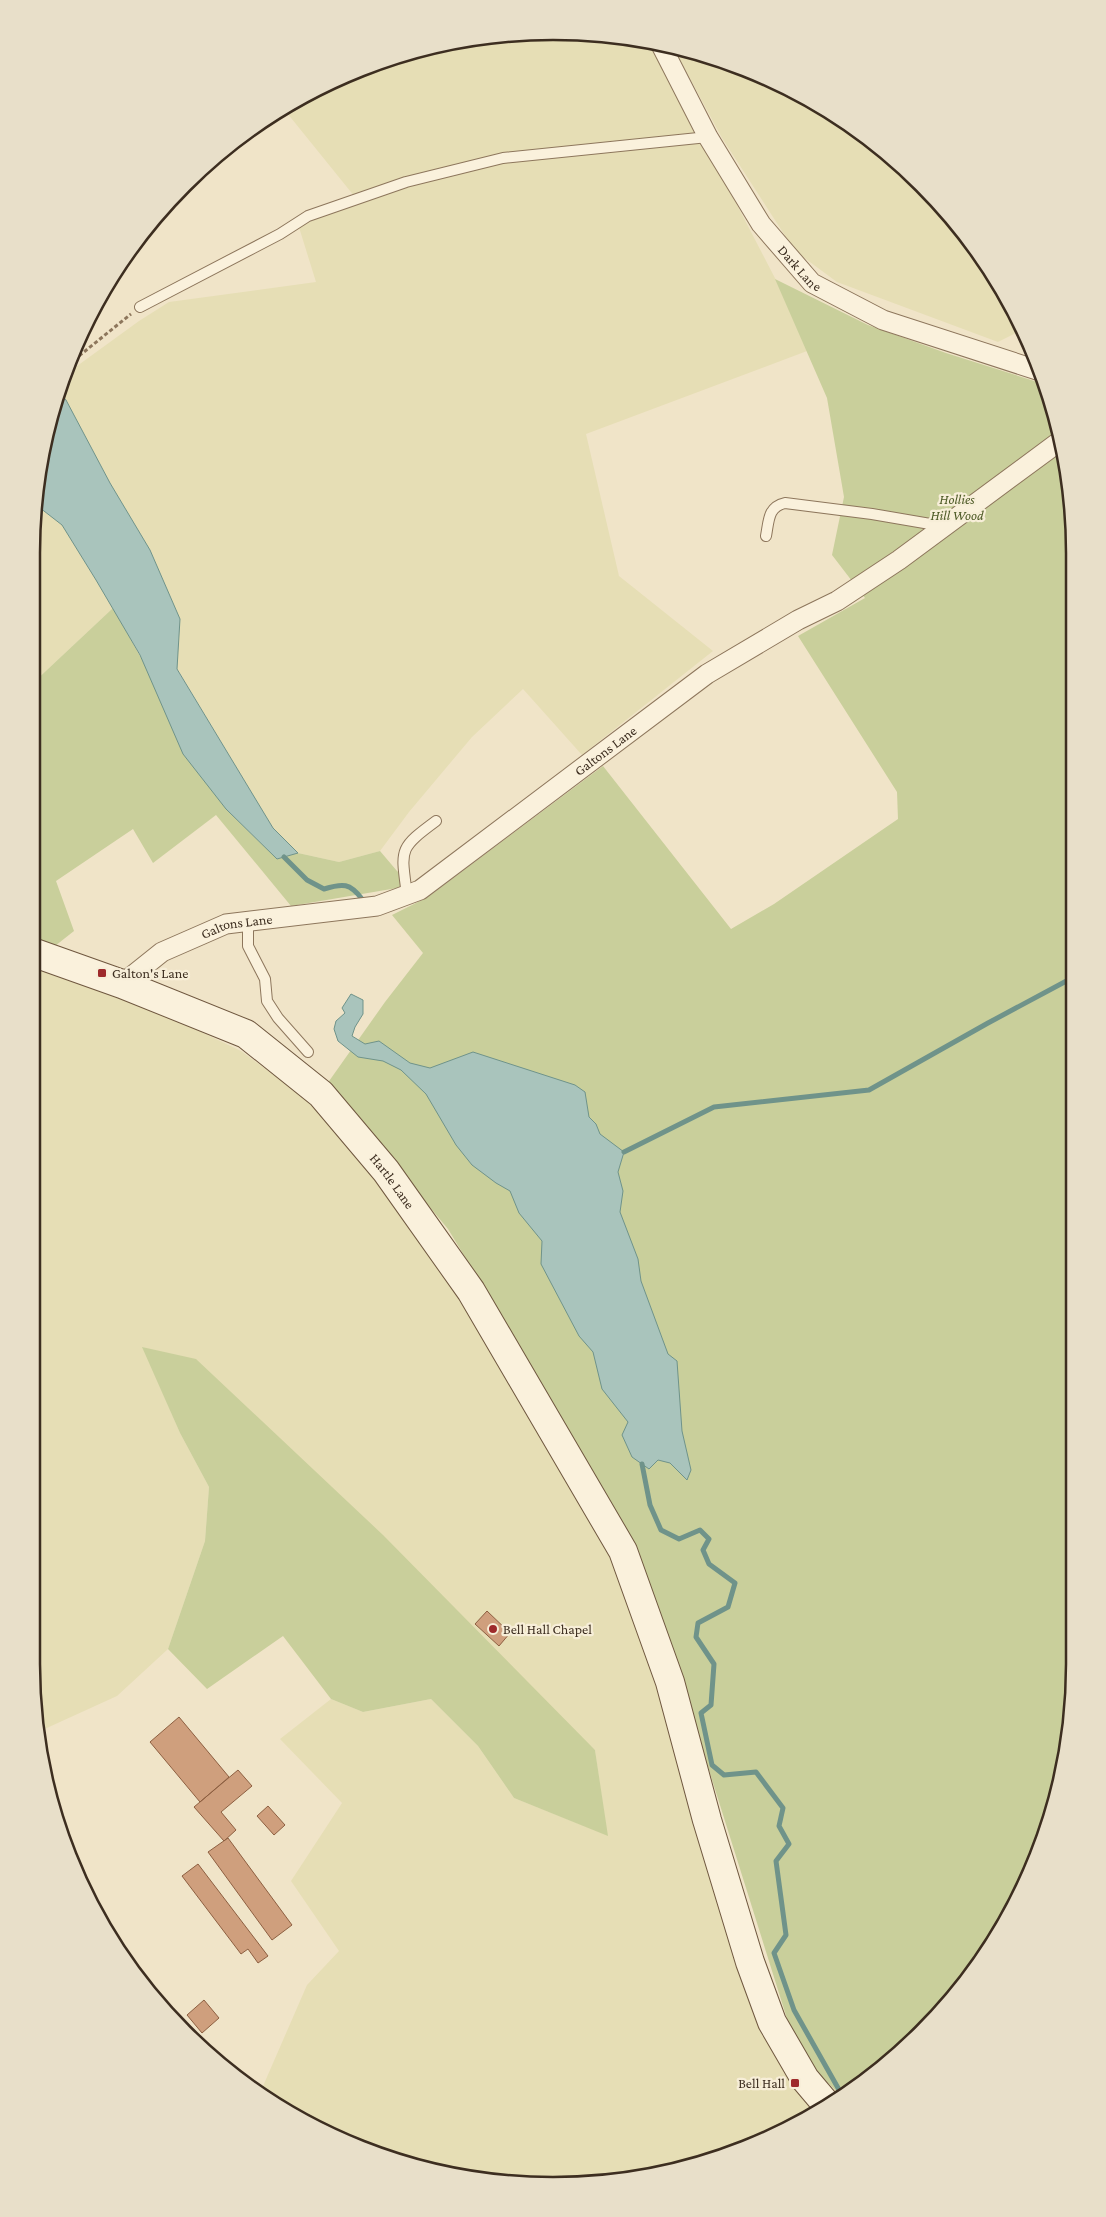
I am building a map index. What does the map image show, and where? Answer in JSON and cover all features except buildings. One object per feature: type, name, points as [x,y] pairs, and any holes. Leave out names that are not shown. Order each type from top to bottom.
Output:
[{"type":"main road","name":"Hartle Lane","points":[[40,955],[122,984],[246,1034],[321,1094],[386,1171],[471,1291],[623,1551],[670,1682],[707,1820],[750,1962],[772,2022],[804,2079],[823,2100]]},
{"type":"street","name":"Dark Lane","points":[[665,53],[708,137],[761,224],[812,283],[884,320],[1031,368]]},
{"type":"street","name":"Galtons Lane","points":[[122,984],[162,952],[226,924],[377,906],[420,890],[707,674],[798,620],[837,601],[899,560],[942,526],[1054,444]]},
{"type":"lane","points":[[140,307],[280,234],[308,216],[406,182],[503,158],[708,137]]},
{"type":"lane","points":[[766,536],[770,511],[776,505],[785,503],[872,514],[942,526]]},
{"type":"lane","points":[[406,895],[403,864],[405,847],[413,838],[436,821]]},
{"type":"lane","points":[[248,921],[248,946],[264,979],[267,1001],[278,1018],[308,1052]]},
{"type":"path","points":[[80,355],[140,307]]},
{"type":"shaded area","points":[[519,41],[587,41],[620,44],[657,51],[777,282],[807,351],[586,434],[619,576],[713,651],[582,755],[523,689],[472,737],[409,812],[380,851],[339,862],[298,853],[273,828],[177,668],[180,619],[150,550],[110,483],[64,398],[75,368],[139,321],[169,302],[316,282],[298,224],[359,202],[288,114],[326,93],[388,67],[420,57],[486,44]]},
{"type":"shaded area","points":[[677,55],[718,67],[780,93],[838,126],[891,167],[916,190],[960,241],[980,268],[1016,333],[998,342],[837,282],[795,251],[722,138]]},
{"type":"shaded area","points":[[42,509],[62,525],[113,608],[40,676]]},
{"type":"shaded area","points":[[40,969],[126,996],[241,1051],[311,1102],[379,1179],[466,1300],[556,1457],[619,1573],[660,1691],[742,1974],[780,2065],[813,2106],[749,2138],[686,2160],[620,2173],[587,2176],[519,2176],[453,2167],[420,2160],[388,2150],[326,2124],[263,2087],[307,1985],[339,1951],[291,1881],[342,1803],[280,1739],[331,1699],[363,1712],[431,1699],[478,1746],[514,1798],[607,1835],[595,1750],[143,1347],[180,1433],[209,1487],[205,1541],[168,1649],[117,1696],[44,1729],[40,1664]]},
{"type":"green space","name":"Hollies Hill Wood","points":[[775,279],[868,325],[946,353],[1037,382],[1049,420],[1062,486],[1066,553],[1066,1664],[1062,1731],[1049,1797],[1039,1829],[1013,1891],[980,1949],[939,2002],[916,2027],[891,2050],[837,2092],[809,2064],[789,2025],[687,1700],[594,1476],[513,1336],[448,1229],[327,1084],[385,1002],[423,953],[392,915],[428,897],[603,766],[731,929],[774,904],[898,819],[897,792],[798,636],[865,598],[832,555],[844,497],[827,398]]},
{"type":"green space","points":[[113,608],[226,809],[277,859],[298,853],[339,862],[380,851],[397,871],[415,885],[291,906],[216,815],[153,863],[133,829],[56,881],[74,931],[55,946],[40,941],[40,676]]},
{"type":"green space","points":[[142,1347],[196,1359],[383,1535],[595,1750],[608,1836],[514,1798],[478,1746],[431,1699],[363,1712],[331,1699],[283,1636],[207,1689],[168,1649],[205,1541],[209,1487],[180,1433]]},
{"type":"water","points":[[64,398],[110,483],[150,550],[180,619],[177,669],[273,828],[298,853],[277,859],[226,809],[183,754],[140,655],[62,525],[42,509],[50,453]]},
{"type":"water","points":[[351,994],[363,1000],[363,1014],[352,1036],[365,1044],[379,1041],[410,1063],[430,1068],[473,1052],[575,1085],[585,1092],[589,1117],[596,1124],[600,1134],[624,1152],[618,1172],[623,1191],[620,1212],[638,1259],[641,1281],[668,1354],[677,1361],[682,1431],[691,1470],[687,1480],[670,1463],[658,1460],[649,1469],[632,1457],[622,1435],[628,1422],[602,1389],[593,1352],[579,1336],[541,1264],[542,1241],[519,1213],[510,1191],[472,1165],[456,1145],[426,1094],[401,1070],[383,1061],[358,1057],[338,1041],[334,1029],[336,1021],[345,1013],[342,1008]]},
{"type":"waterway","points":[[284,857],[307,880],[324,889],[341,885],[350,887],[362,899]]},
{"type":"waterway","points":[[624,1152],[714,1107],[869,1090],[1066,981]]},
{"type":"waterway","points":[[642,1464],[650,1505],[661,1530],[679,1539],[700,1530],[709,1539],[703,1550],[709,1564],[735,1583],[728,1607],[698,1623],[696,1637],[714,1664],[711,1705],[701,1713],[712,1765],[724,1775],[756,1772],[783,1808],[779,1826],[789,1844],[776,1861],[786,1935],[774,1953],[794,2010],[839,2090]]},
{"type":"place","name":"Galton's Lane","points":[[102,973]]},
{"type":"place","name":"Bell Hall Chapel","points":[[493,1629]]},
{"type":"place","name":"Bell Hall","points":[[795,2083]]}]
